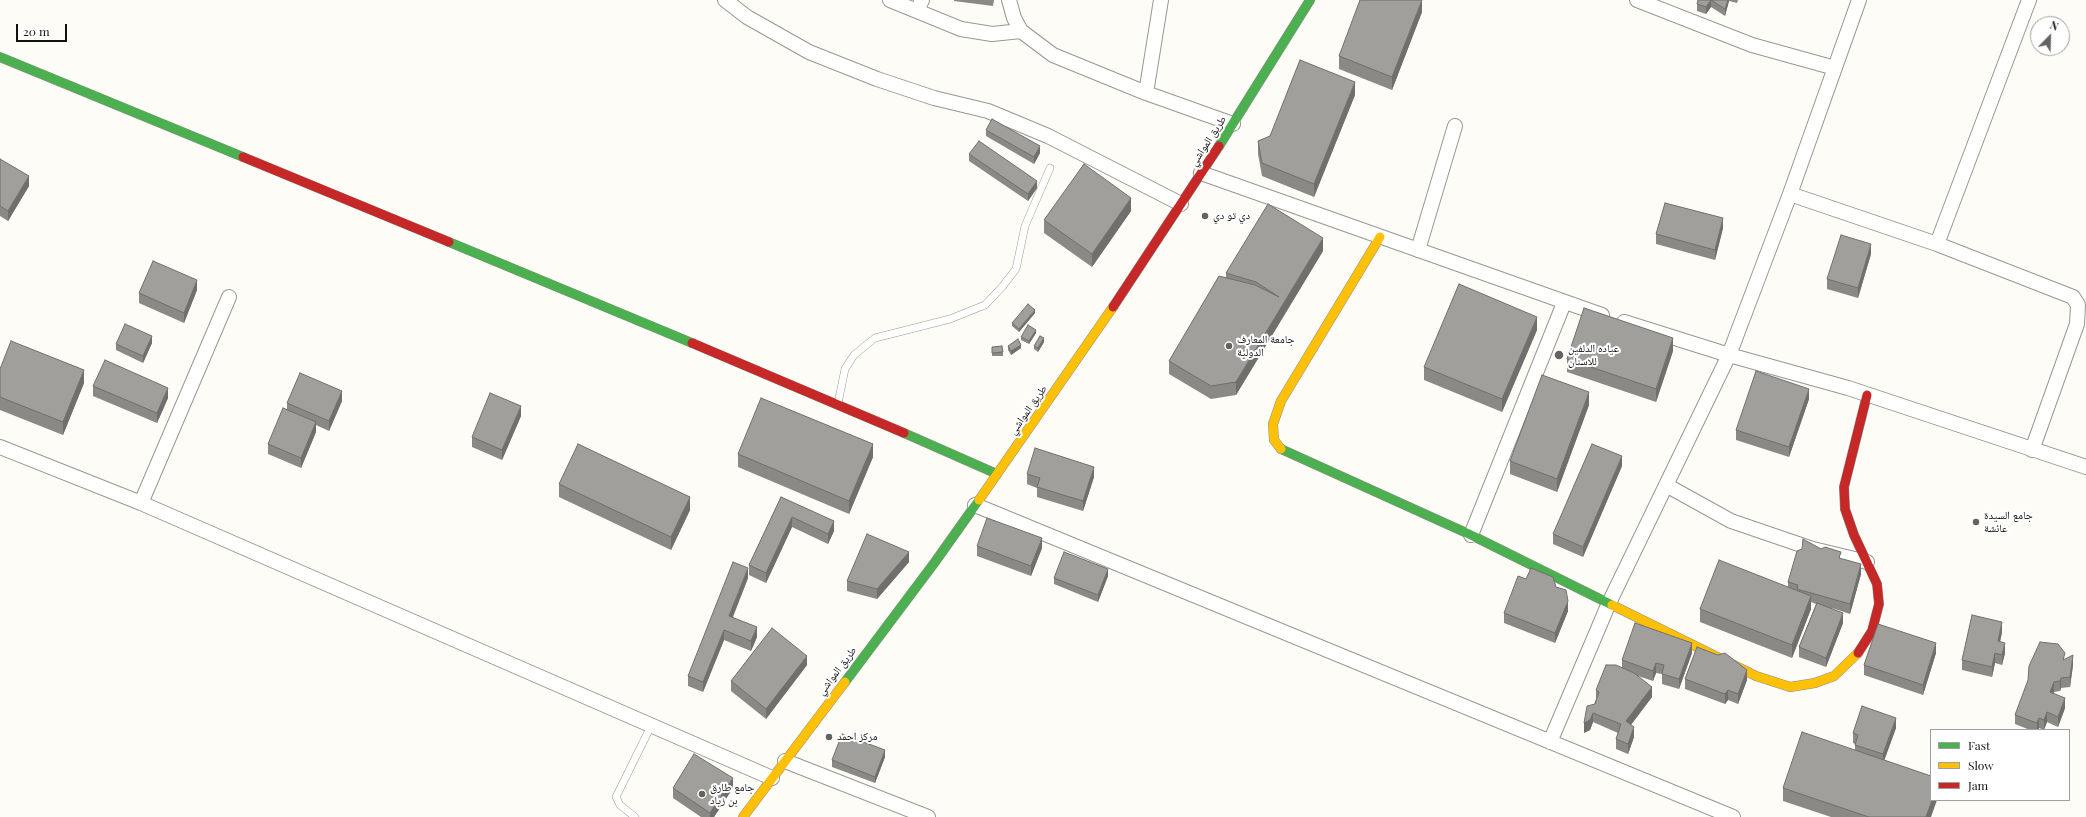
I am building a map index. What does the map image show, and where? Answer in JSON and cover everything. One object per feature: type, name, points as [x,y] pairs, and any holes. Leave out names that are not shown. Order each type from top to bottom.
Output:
[{"type":"street","points":[[725,0],[747,17],[809,52],[877,80],[934,98],[988,111],[1048,136],[1181,204]]},
{"type":"street","points":[[890,0],[919,6],[961,30],[992,34],[1021,31]]},
{"type":"street","points":[[1009,0],[1014,18],[1021,31],[1053,55],[1146,93],[1233,124]]},
{"type":"street","points":[[1146,93],[1161,0]]},
{"type":"street","name":"طريق المواشي","points":[[743,817],[975,505],[1131,282],[1233,124],[1310,0]]},
{"type":"street","points":[[1637,0],[1679,18],[1752,44],[1835,68]]},
{"type":"street","points":[[1550,742],[1609,603],[1729,356],[1790,194],[1859,0]]},
{"type":"street","points":[[1937,244],[2029,0]]},
{"type":"street","points":[[0,57],[838,403],[997,474]]},
{"type":"street","points":[[1418,250],[1455,126]]},
{"type":"street","points":[[1201,173],[1564,303],[1729,356],[1867,395],[2086,467]]},
{"type":"street","points":[[1790,194],[1937,244],[2073,297],[2078,305],[2077,324],[2032,450]]},
{"type":"street","points":[[1380,237],[1281,400],[1273,424],[1274,440],[1282,450],[1471,535],[1756,676],[1790,686],[1815,683],[1834,676],[1854,658],[1872,631],[1879,604],[1877,584],[1866,562],[1845,509],[1844,487],[1867,395]]},
{"type":"street","points":[[141,503],[229,297]]},
{"type":"street","points":[[1471,535],[1564,303]]},
{"type":"street","points":[[0,447],[141,503],[772,778]]},
{"type":"street","points":[[1666,485],[1731,521],[1813,549],[1866,562]]},
{"type":"street","points":[[975,505],[1733,817]]},
{"type":"street","points":[[785,761],[928,817]]},
{"type":"lane","points":[[838,403],[846,369],[854,355],[875,338],[950,319],[985,305],[1002,287],[1016,269],[1025,226],[1050,168]]},
{"type":"lane","points":[[635,817],[620,804],[616,797],[624,777],[651,726]]},
{"type":"building","points":[[1360,0],[1422,0],[1392,77],[1339,56]]},
{"type":"building","points":[[1698,0],[1711,0],[1706,7],[1697,4]]},
{"type":"building","points":[[1711,0],[1728,0],[1725,9]]},
{"type":"building","points":[[1300,60],[1355,82],[1314,184],[1262,163],[1258,141],[1270,136]]},
{"type":"building","points":[[992,119],[1040,146],[1034,157],[986,130]]},
{"type":"building","points":[[979,141],[1037,181],[1028,194],[969,154]]},
{"type":"building","points":[[0,159],[29,176],[8,211],[0,206]]},
{"type":"building","points":[[1084,164],[1131,198],[1092,254],[1044,220]]},
{"type":"building","points":[[1665,203],[1723,218],[1715,250],[1656,234]]},
{"type":"building","points":[[1268,204],[1323,238],[1236,382],[1211,386],[1169,361],[1219,276],[1255,285],[1279,297],[1256,282],[1226,273]]},
{"type":"building","points":[[1841,235],[1871,244],[1858,288],[1827,279]]},
{"type":"building","points":[[153,261],[197,280],[184,313],[139,293]]},
{"type":"building","points":[[1459,284],[1537,317],[1502,399],[1424,367]]},
{"type":"building","points":[[1028,304],[1035,310],[1019,329],[1012,323]]},
{"type":"building","points":[[1584,308],[1673,338],[1656,389],[1567,359]]},
{"type":"building","points":[[125,324],[152,336],[143,356],[116,344]]},
{"type":"building","points":[[1028,325],[1036,330],[1029,341],[1021,337]]},
{"type":"building","points":[[1040,336],[1044,338],[1038,348],[1034,346]]},
{"type":"building","points":[[1018,339],[1021,345],[1011,351],[1008,346]]},
{"type":"building","points":[[11,341],[84,370],[63,422],[0,397],[0,369]]},
{"type":"building","points":[[1002,346],[1003,352],[992,353],[992,347]]},
{"type":"building","points":[[105,360],[168,388],[157,413],[93,386]]},
{"type":"building","points":[[1756,371],[1809,389],[1789,447],[1736,430]]},
{"type":"building","points":[[300,373],[342,391],[329,421],[287,403]]},
{"type":"building","points":[[1542,375],[1589,392],[1557,479],[1510,461]]},
{"type":"building","points":[[490,393],[521,406],[502,450],[472,437]]},
{"type":"building","points":[[761,398],[873,444],[849,501],[738,454]]},
{"type":"building","points":[[283,408],[316,422],[301,458],[268,444]]},
{"type":"building","points":[[578,444],[690,497],[671,537],[559,484]]},
{"type":"building","points":[[1592,444],[1622,456],[1583,547],[1553,534]]},
{"type":"building","points":[[1035,448],[1094,467],[1083,501],[1037,487],[1040,478],[1027,474]]},
{"type":"building","points":[[781,497],[834,521],[828,534],[792,517],[766,573],[749,565]]},
{"type":"building","points":[[987,518],[1042,538],[1031,566],[977,546]]},
{"type":"building","points":[[867,534],[909,552],[877,589],[847,581]]},
{"type":"building","points":[[1803,539],[1821,549],[1825,547],[1841,552],[1839,558],[1861,564],[1850,604],[1797,589],[1798,585],[1788,582],[1797,551],[1802,549]]},
{"type":"building","points":[[1064,552],[1108,569],[1098,595],[1054,578]]},
{"type":"building","points":[[1719,560],[1811,596],[1792,645],[1700,609]]},
{"type":"building","points":[[733,562],[748,568],[729,616],[757,627],[751,641],[724,630],[703,682],[688,676]]},
{"type":"building","points":[[1531,568],[1553,577],[1556,587],[1566,590],[1568,601],[1555,633],[1504,613],[1518,576],[1526,579]]},
{"type":"building","points":[[1817,603],[1843,613],[1826,658],[1799,647]]},
{"type":"building","points":[[1972,615],[2002,622],[1998,641],[2005,643],[2002,655],[1995,653],[1992,667],[1962,660]]},
{"type":"building","points":[[1635,623],[1692,643],[1679,679],[1662,674],[1664,665],[1656,663],[1653,671],[1622,660]]},
{"type":"building","points":[[1878,624],[1936,643],[1923,685],[1864,665]]},
{"type":"building","points":[[772,628],[807,656],[766,709],[731,681]]},
{"type":"building","points":[[2040,642],[2058,644],[2065,653],[2063,660],[2073,655],[2070,677],[2061,678],[2060,681],[2054,682],[2050,692],[2065,698],[2058,717],[2047,712],[2044,720],[2039,718],[2037,723],[2015,715],[2028,680],[2029,666]]},
{"type":"building","points":[[1697,647],[1718,655],[1725,653],[1747,670],[1738,694],[1728,690],[1725,694],[1685,679]]},
{"type":"building","points":[[1606,665],[1616,665],[1634,673],[1652,687],[1626,721],[1634,727],[1628,744],[1616,739],[1621,724],[1593,713],[1590,720],[1584,723],[1587,706],[1595,704],[1599,692],[1596,690]]},
{"type":"building","points":[[1862,706],[1896,718],[1883,754],[1855,745],[1858,735],[1853,733]]},
{"type":"building","points":[[1802,732],[1930,776],[1930,801],[1932,801],[1926,817],[1869,817],[1783,788]]},
{"type":"building","points":[[842,734],[885,750],[875,777],[832,760]]},
{"type":"building","points":[[694,754],[733,778],[710,813],[673,788]]},
{"type":"traffic: fast","points":[[1219,146],[1310,0]]},
{"type":"traffic: fast","points":[[0,57],[243,157]]},
{"type":"traffic: fast","points":[[449,242],[692,343]]},
{"type":"traffic: fast","points":[[904,433],[997,474]]},
{"type":"traffic: fast","points":[[1281,449],[1471,535],[1612,605]]},
{"type":"traffic: fast","points":[[845,682],[935,562],[979,500]]},
{"type":"traffic: slow","points":[[1281,449],[1274,440],[1273,424],[1281,401],[1380,237]]},
{"type":"traffic: slow","points":[[979,500],[1113,307]]},
{"type":"traffic: slow","points":[[1612,605],[1756,676],[1790,687],[1815,683],[1834,676],[1858,653]]},
{"type":"traffic: slow","points":[[743,817],[845,682]]},
{"type":"traffic: jam","points":[[1113,307],[1219,146]]},
{"type":"traffic: jam","points":[[243,157],[449,242]]},
{"type":"traffic: jam","points":[[692,343],[904,433]]},
{"type":"traffic: jam","points":[[1858,653],[1872,631],[1879,604],[1877,584],[1854,535],[1845,509],[1844,487],[1867,395]]},
{"type":"place","name":"دي تو دي","points":[[1205,216]]},
{"type":"place","name":"جامعة المعارف الدولية","points":[[1229,346]]},
{"type":"place","name":"عياده الدلفين للاسنان","points":[[1559,355]]},
{"type":"place","name":"جامع السيدة عائشة","points":[[1976,522]]},
{"type":"place","name":"مركز احمد","points":[[829,737]]},
{"type":"place","name":"جامع طارق بن زياد","points":[[702,794]]}]
